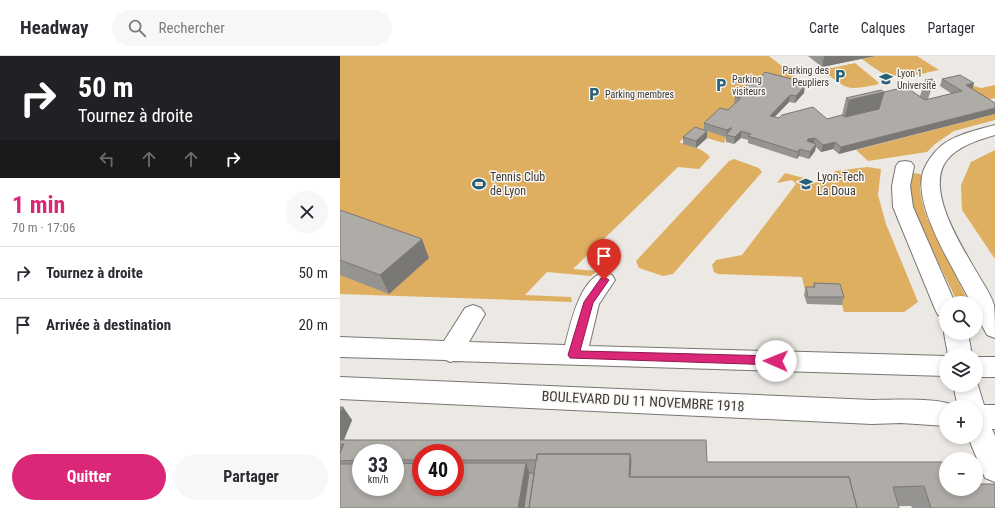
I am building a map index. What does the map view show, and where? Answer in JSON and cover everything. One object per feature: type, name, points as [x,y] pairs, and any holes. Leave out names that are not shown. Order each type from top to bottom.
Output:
[{"type":"street","points":[[995,130],[969,136],[950,147],[938,160],[931,176],[931,194],[941,224],[995,329]]},
{"type":"street","points":[[905,166],[901,186],[903,207],[941,296]]},
{"type":"street","points":[[574,355],[588,302],[604,280]]},
{"type":"street","points":[[450,352],[473,314]]},
{"type":"street","points":[[340,347],[450,352],[939,366]]},
{"type":"street","points":[[983,367],[995,367]]},
{"type":"street","name":"BOULEVARD DU 11 NOVEMBRE 1918","points":[[340,388],[939,414]]},
{"type":"street","points":[[983,416],[995,417]]},
{"type":"street","points":[[983,441],[995,469]]},
{"type":"shaded area","name":"Tennis Club de Lyon","points":[[340,56],[769,56],[805,84],[766,76],[740,105],[724,143],[690,133],[679,142],[700,149],[710,157],[699,169],[678,167],[573,269],[597,271],[591,276],[547,272],[525,295],[571,297],[572,302],[340,294]]},
{"type":"shaded area","points":[[875,56],[917,56],[939,70],[911,76],[890,75],[880,72],[862,59]]},
{"type":"shaded area","points":[[855,63],[879,84],[860,88],[848,87],[837,82],[822,70]]},
{"type":"shaded area","points":[[957,81],[981,88],[995,85],[995,98],[987,100]]},
{"type":"shaded area","points":[[995,114],[995,120],[954,131],[935,144],[927,152],[868,161],[856,150]]},
{"type":"shaded area","points":[[995,150],[995,259],[962,210],[961,185],[971,162]]},
{"type":"shaded area","points":[[734,159],[759,168],[762,172],[673,274],[663,276],[639,268],[636,261],[729,161]]},
{"type":"shaded area","points":[[867,167],[881,169],[878,195],[886,224],[918,302],[904,312],[844,312],[838,291],[805,291],[802,277],[718,274],[714,272],[712,265],[716,260],[742,255],[796,184],[792,180],[777,183],[785,173],[826,184],[835,171]]},
{"type":"shaded area","points":[[913,173],[920,174],[922,176],[920,189],[927,218],[966,296],[955,296],[913,211],[910,197],[911,175]]},
{"type":"building","points":[[765,72],[803,82],[800,85],[805,86],[796,96],[790,95],[770,116],[779,118],[782,115],[813,107],[827,119],[842,115],[845,117],[879,109],[884,92],[906,87],[925,100],[962,91],[942,79],[960,75],[974,83],[966,85],[995,103],[995,108],[841,147],[835,142],[823,145],[815,138],[808,139],[807,141],[816,144],[810,152],[800,149],[798,152],[748,136],[751,134],[741,131],[735,137],[726,135],[732,128],[727,130],[704,123],[720,108],[728,110],[741,98],[735,97],[749,83],[754,85]]},
{"type":"building","points":[[932,79],[934,81],[928,82],[925,80]]},
{"type":"building","points":[[881,90],[884,92],[849,100],[846,98]]},
{"type":"building","points":[[695,127],[707,131],[696,141],[683,137]]},
{"type":"building","points":[[340,210],[422,239],[380,275],[340,260]]},
{"type":"building","points":[[814,283],[840,284],[844,297],[808,297],[806,287],[815,287]]},
{"type":"building","points":[[340,440],[706,440],[707,462],[939,462],[939,496],[983,496],[983,484],[995,484],[995,508],[931,508],[924,486],[893,487],[899,508],[857,508],[849,477],[630,477],[630,454],[537,454],[537,460],[464,460],[464,444],[412,444],[412,460],[404,460],[404,444],[352,444],[352,460],[340,461],[340,453],[344,444],[340,444]]},
{"type":"building","points":[[537,454],[630,454],[629,477],[849,477],[857,508],[529,508]]},
{"type":"building","points":[[412,463],[412,496],[464,496],[464,463],[526,463],[518,508],[340,508],[340,464],[352,464],[352,496],[404,496],[404,464]]},
{"type":"building","points":[[529,473],[534,473],[529,508],[524,508]]},
{"type":"place","name":"Parking des Peupliers","points":[[840,76]]},
{"type":"place","name":"Lyon 1 Université","points":[[886,79]]},
{"type":"place","name":"Parking visiteurs","points":[[721,85]]},
{"type":"place","name":"Parking membres","points":[[594,94]]},
{"type":"place","name":"Tennis Club de Lyon","points":[[479,184]]},
{"type":"place","name":"Lyon-Tech La Doua","points":[[806,184]]},
{"type":"route","points":[[604,280],[588,302],[574,355],[776,361]]}]
